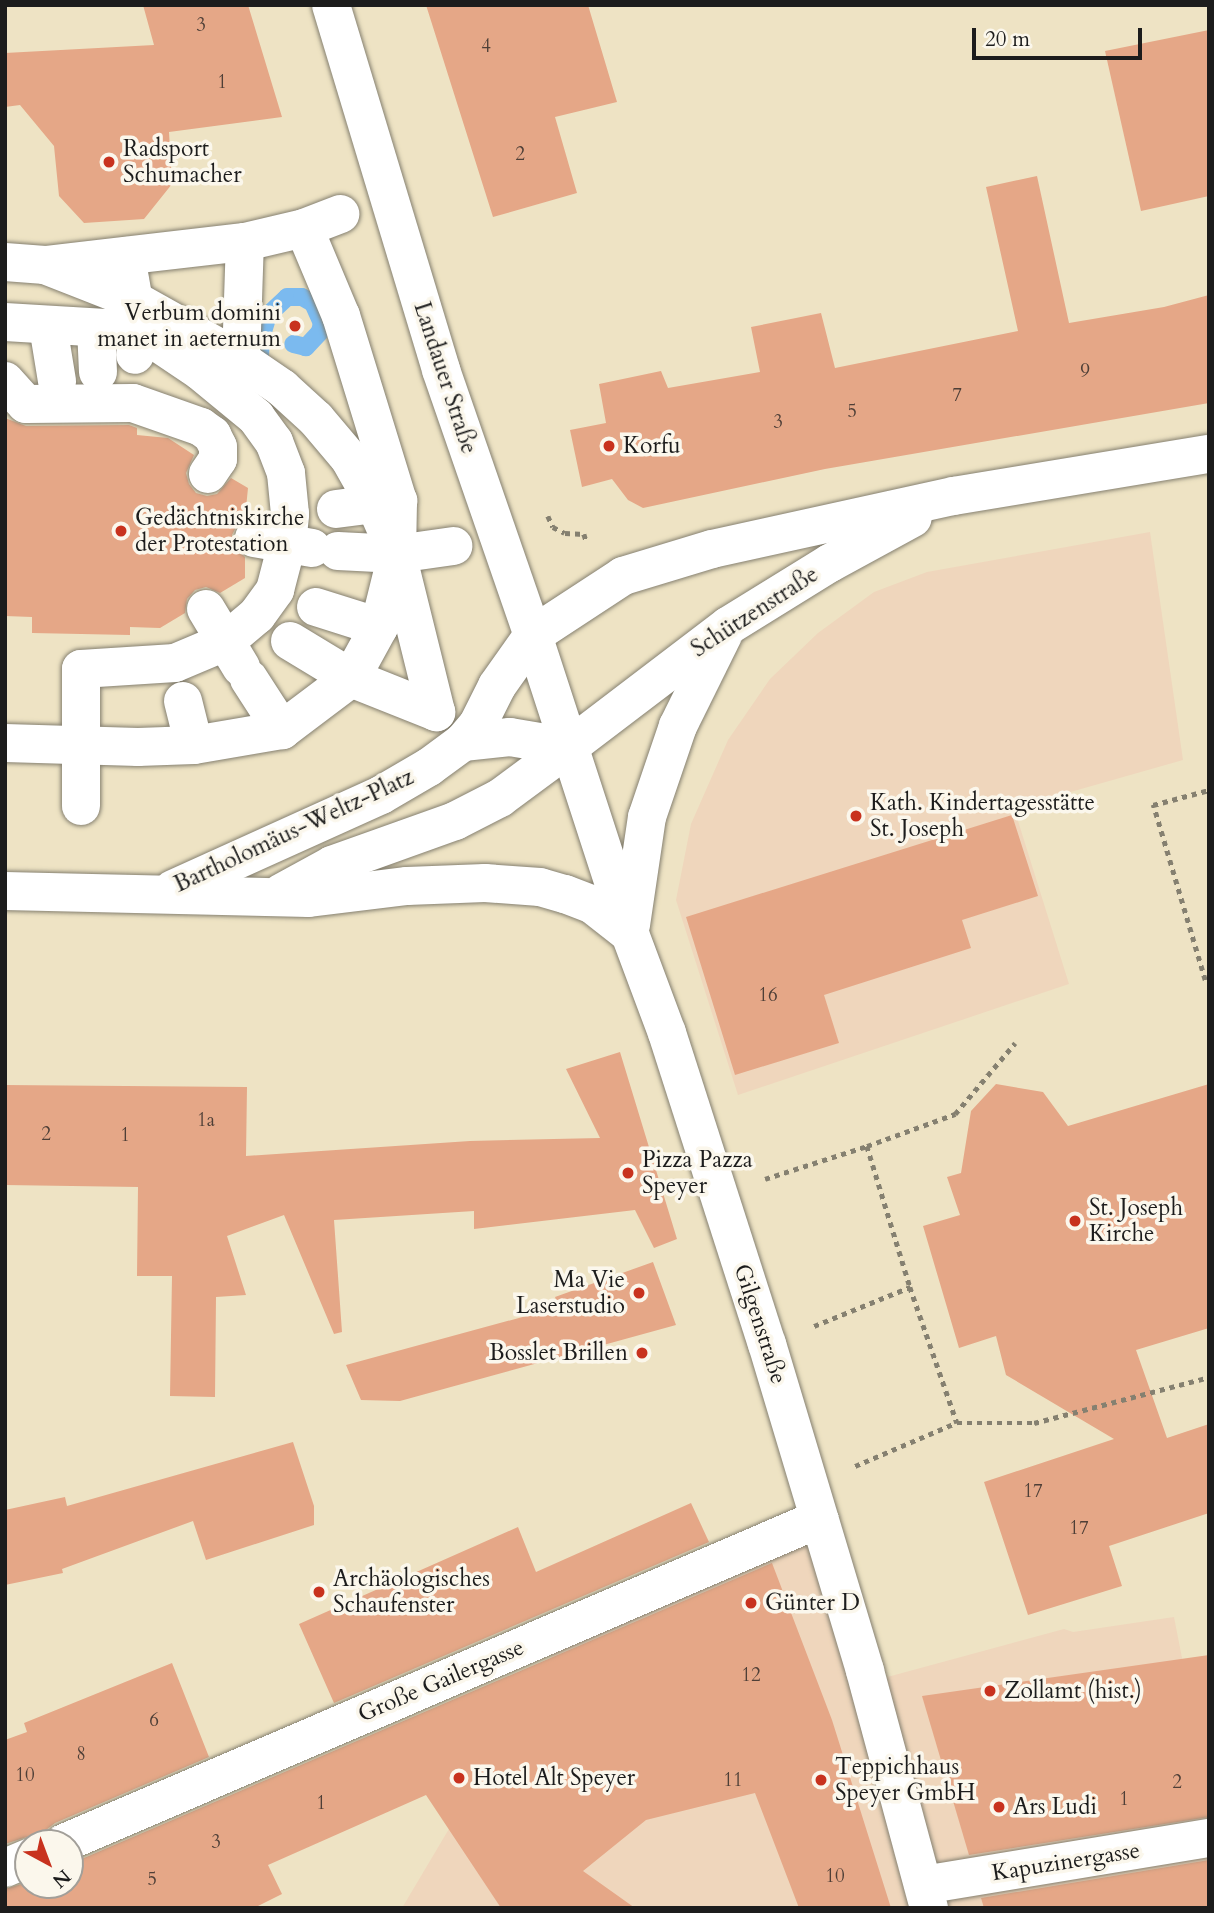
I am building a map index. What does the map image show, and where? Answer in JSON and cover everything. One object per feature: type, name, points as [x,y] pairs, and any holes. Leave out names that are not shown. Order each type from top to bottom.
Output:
[{"type":"street","name":"Landauer Straße","points":[[331,5],[441,370],[569,747]]},
{"type":"street","points":[[5,262],[45,265],[245,242],[304,228],[340,214]]},
{"type":"street","points":[[304,228],[341,316],[364,392]]},
{"type":"street","points":[[81,806],[81,669],[179,683],[239,663],[288,615],[307,531],[262,428],[245,242]]},
{"type":"street","points":[[126,256],[138,375]]},
{"type":"street","points":[[45,265],[138,375],[262,428],[364,392]]},
{"type":"street","points":[[5,323],[96,328],[138,375],[262,428],[386,503],[436,712],[351,678],[288,615]]},
{"type":"street","points":[[48,326],[59,394]]},
{"type":"street","points":[[5,381],[26,404],[138,375],[262,428],[364,392]]},
{"type":"street","name":"Schützenstraße","points":[[533,635],[623,576],[712,549],[954,496],[1209,454]]},
{"type":"street","name":"Schützenstraße","points":[[569,747],[728,626],[830,563],[954,496]]},
{"type":"street","points":[[307,531],[386,503]]},
{"type":"street","points":[[307,531],[397,554],[453,546]]},
{"type":"street","points":[[5,743],[194,745],[282,730],[351,678],[379,627],[397,554]]},
{"type":"street","points":[[206,609],[282,730]]},
{"type":"street","points":[[288,615],[379,627]]},
{"type":"street","points":[[273,897],[309,898],[407,886],[485,883],[540,887],[593,905],[630,934],[647,817],[678,726],[728,626]]},
{"type":"street","name":"Bartholomäus-Weltz-Platz","points":[[159,895],[381,795],[429,767],[463,742],[478,724],[497,686],[533,635]]},
{"type":"street","points":[[179,683],[194,745]]},
{"type":"street","points":[[463,742],[510,737],[569,747]]},
{"type":"street","name":"Bartholomäus-Weltz-Platz","points":[[5,891],[273,897],[332,865],[455,821],[500,798],[569,747]]},
{"type":"street","name":"Gilgenstraße","points":[[569,747],[630,934],[667,1033],[767,1344],[865,1671],[926,1896]]},
{"type":"street","name":"Große Gailergasse","points":[[84,1834],[814,1501]]},
{"type":"street","name":"Kapuzinergasse","points":[[926,1896],[1209,1838]]},
{"type":"path","points":[[1205,980],[1153,805],[1209,790]]},
{"type":"path","points":[[717,1194],[867,1146],[955,1114],[1015,1043]]},
{"type":"path","points":[[867,1146],[910,1287],[957,1423]]},
{"type":"path","points":[[830,1320],[910,1287]]},
{"type":"path","points":[[814,1501],[957,1423],[1034,1423],[1209,1377]]},
{"type":"shaded area","name":"Kath. Kindertagesstätte St. Joseph","points":[[1150,532],[1183,760],[1014,808],[1069,984],[738,1095],[676,900],[691,824],[728,740],[770,679],[818,633],[874,592],[927,572]]},
{"type":"shaded area","points":[[821,1519],[869,1682],[1064,1629],[1073,1632],[1174,1617],[1209,1796],[1209,1908],[402,1908],[566,1632]]},
{"type":"building","points":[[143,5],[248,5],[282,117],[169,132],[172,184],[144,219],[84,223],[59,196],[54,146],[20,105],[5,107],[5,53],[154,45]]},
{"type":"building","points":[[426,5],[588,5],[617,102],[555,117],[577,193],[493,217]]},
{"type":"building","points":[[1209,30],[1209,196],[1141,211],[1105,51]]},
{"type":"building","points":[[1037,176],[1069,323],[1164,307],[1209,295],[1209,403],[825,469],[643,508],[628,500],[612,479],[582,487],[570,430],[606,423],[599,384],[661,371],[668,388],[760,372],[751,327],[821,313],[835,368],[1018,331],[986,187]]},
{"type":"building","name":"Gedächtniskirche der Protestation","points":[[5,418],[26,426],[129,425],[137,428],[137,435],[168,438],[194,455],[186,473],[189,484],[196,493],[207,496],[217,494],[231,478],[248,488],[245,518],[237,525],[232,535],[234,546],[245,557],[245,578],[220,593],[206,587],[195,590],[187,599],[185,613],[160,628],[130,627],[130,635],[32,633],[32,617],[5,616]]},
{"type":"building","points":[[1012,815],[1038,896],[962,920],[971,948],[824,995],[839,1043],[735,1075],[686,917]]},
{"type":"building","points":[[620,1052],[677,1239],[654,1248],[635,1210],[474,1229],[474,1211],[334,1220],[342,1332],[334,1334],[284,1215],[227,1236],[246,1295],[216,1297],[215,1397],[170,1396],[172,1276],[137,1276],[138,1187],[5,1185],[5,1085],[247,1087],[246,1156],[470,1141],[600,1138],[566,1069]]},
{"type":"building","name":"St. Joseph Kirche","points":[[996,1084],[1043,1092],[1068,1126],[1209,1084],[1209,1328],[1136,1350],[1167,1438],[1209,1424],[1209,1513],[1109,1546],[1122,1586],[1028,1615],[984,1482],[1114,1439],[1006,1375],[996,1336],[959,1348],[923,1226],[960,1215],[947,1177],[961,1173],[971,1111]]},
{"type":"building","points":[[653,1262],[676,1325],[400,1401],[361,1400],[346,1365],[559,1307],[555,1297]]},
{"type":"building","points":[[293,1442],[314,1506],[314,1525],[206,1560],[193,1521],[62,1569],[63,1573],[5,1585],[5,1510],[65,1497],[67,1506]]},
{"type":"building","points":[[691,1503],[709,1542],[334,1703],[299,1624],[518,1527],[536,1572]]},
{"type":"building","points":[[772,1563],[832,1720],[891,1908],[799,1908],[755,1793],[646,1820],[583,1871],[635,1908],[501,1908],[426,1795],[268,1865],[282,1894],[254,1908],[5,1908],[5,1889],[14,1886],[14,1899],[84,1899],[84,1858]]},
{"type":"building","points":[[1209,1655],[1209,1817],[969,1855],[922,1696]]},
{"type":"building","points":[[172,1663],[209,1757],[55,1823],[47,1829],[14,1829],[14,1841],[5,1844],[5,1740],[27,1732],[24,1723]]},
{"type":"building","points":[[1209,1860],[1209,1908],[984,1908],[981,1898]]},
{"type":"waterway","points":[[260,355],[261,338],[268,315],[287,297],[302,297],[313,303],[322,323],[320,332],[306,347],[293,344]]},
{"type":"place","name":"Radsport Schumacher","points":[[109,162]]},
{"type":"place","name":"Verbum domini manet in aeternum","points":[[295,326]]},
{"type":"place","name":"Korfu","points":[[609,446]]},
{"type":"place","name":"Gedächtniskirche der Protestation","points":[[121,531]]},
{"type":"place","name":"Kath. Kindertagesstätte St. Joseph","points":[[856,816]]},
{"type":"place","name":"Pizza Pazza Speyer","points":[[628,1173]]},
{"type":"place","name":"St. Joseph Kirche","points":[[1075,1221]]},
{"type":"place","name":"Ma Vie Laserstudio","points":[[639,1293]]},
{"type":"place","name":"Bosslet Brillen","points":[[642,1353]]},
{"type":"place","name":"Archäologisches Schaufenster","points":[[319,1592]]},
{"type":"place","name":"Günter D","points":[[751,1603]]},
{"type":"place","name":"Zollamt (hist.)","points":[[990,1691]]},
{"type":"place","name":"Hotel Alt Speyer","points":[[459,1778]]},
{"type":"place","name":"Teppichhaus Speyer GmbH","points":[[821,1780]]},
{"type":"place","name":"Ars Ludi","points":[[999,1807]]}]
